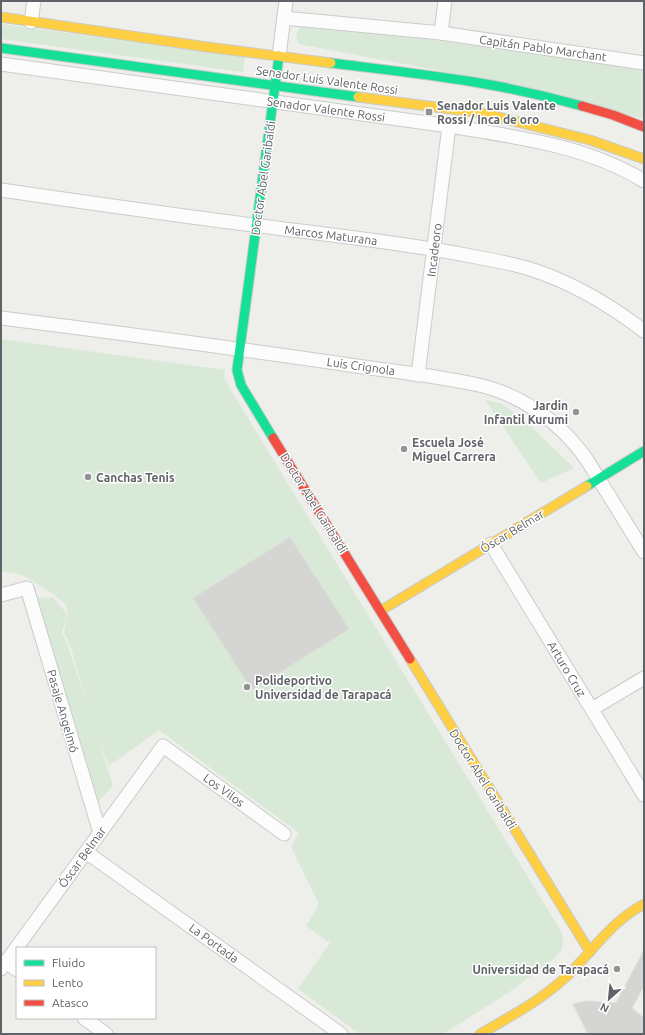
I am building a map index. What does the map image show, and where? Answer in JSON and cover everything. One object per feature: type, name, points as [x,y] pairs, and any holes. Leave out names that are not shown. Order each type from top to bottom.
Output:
[{"type":"street","points":[[31,22],[34,1]]},
{"type":"street","name":"Doctor Abel Garibaldi","points":[[286,1],[237,370],[241,385],[590,952]]},
{"type":"street","points":[[441,33],[445,1]]},
{"type":"street","name":"Senador Luis Valente Rossi","points":[[1,17],[279,56],[429,75],[496,86],[537,94],[593,108],[626,119],[644,127]]},
{"type":"street","name":"Capitán Pablo Marchant","points":[[284,18],[441,33],[644,63]]},
{"type":"street","name":"Senador Luis Valente Rossi","points":[[1,48],[482,113],[590,140],[644,159]]},
{"type":"street","name":"Senador Valente Rossi","points":[[1,64],[506,135],[566,148],[590,155],[610,163],[644,181]]},
{"type":"street","name":"Incadeoro","points":[[418,374],[449,126]]},
{"type":"street","name":"Marcos Maturana","points":[[1,190],[256,226],[434,248],[530,269],[554,278],[606,304],[644,331]]},
{"type":"street","name":"Luis Crignola","points":[[1,318],[418,374],[481,385],[506,394],[530,406],[549,419],[567,434],[578,446],[644,552]]},
{"type":"street","name":"Óscar Belmar","points":[[380,611],[644,451]]},
{"type":"street","name":"Arturo Cruz","points":[[491,544],[644,795]]},
{"type":"street","name":"Pasaje Angelmó","points":[[1,595],[27,588],[100,833]]},
{"type":"street","points":[[592,709],[644,678]]},
{"type":"street","name":"Óscar Belmar","points":[[16,947],[163,746]]},
{"type":"street","name":"Los Vilos","points":[[163,746],[284,834]]},
{"type":"street","name":"La Portada","points":[[86,852],[341,1034]]},
{"type":"street","points":[[480,1034],[545,995],[567,976],[613,926],[644,904]]},
{"type":"street","name":"Óscar Belmar","points":[[3,965],[16,947]]},
{"type":"street","points":[[3,965],[16,970]]},
{"type":"street","points":[[85,1019],[106,1034]]},
{"type":"green space","points":[[302,23],[644,67],[644,119],[521,86],[298,44],[296,34]]},
{"type":"green space","points":[[1,24],[245,57],[243,72],[1,39]]},
{"type":"green space","name":"Polideportivo Universidad de Tarapacá","points":[[1,339],[225,370],[224,377],[232,392],[561,931],[563,937],[562,950],[550,962],[508,993],[443,1034],[360,1034],[298,989],[330,943],[306,926],[319,904],[291,847],[299,833],[159,730],[109,766],[99,741],[113,786],[95,805],[37,598],[53,597],[67,614],[62,633],[67,643],[87,704],[71,648],[64,632],[68,611],[65,604],[56,596],[23,575],[1,571]]},
{"type":"green space","points":[[485,400],[500,403],[522,418],[574,468],[541,483]]},
{"type":"building","points":[[290,537],[349,629],[252,690],[193,598]]},
{"type":"building","points":[[644,950],[644,986],[632,1008],[644,1018],[644,1034],[588,1034],[573,1004],[588,1001],[616,1003]]},
{"type":"traffic: fast","points":[[1,48],[358,97]]},
{"type":"traffic: fast","points":[[273,438],[241,385],[237,370],[279,56]]},
{"type":"traffic: fast","points":[[331,63],[474,82],[528,92],[582,106]]},
{"type":"traffic: fast","points":[[587,486],[644,451]]},
{"type":"traffic: slow","points":[[1,17],[207,47],[331,63]]},
{"type":"traffic: slow","points":[[358,97],[482,113],[590,140],[644,159]]},
{"type":"traffic: slow","points":[[380,611],[587,486]]},
{"type":"traffic: slow","points":[[410,659],[590,952]]},
{"type":"traffic: slow","points":[[480,1034],[525,1008],[546,993],[571,972],[615,925],[644,904]]},
{"type":"traffic: jam","points":[[582,106],[613,115],[644,127]]},
{"type":"traffic: jam","points":[[273,438],[410,659]]},
{"type":"place","name":"Senador Luis Valente Rossi / Inca de oro","points":[[429,112]]},
{"type":"place","name":"Jardin Infantil Kurumi","points":[[576,412]]},
{"type":"place","name":"Escuela José Miguel Carrera","points":[[404,449]]},
{"type":"place","name":"Canchas Tenis","points":[[88,477]]},
{"type":"place","name":"Polideportivo Universidad de Tarapacá","points":[[247,687]]},
{"type":"place","name":"Universidad de Tarapacá","points":[[617,969]]}]
